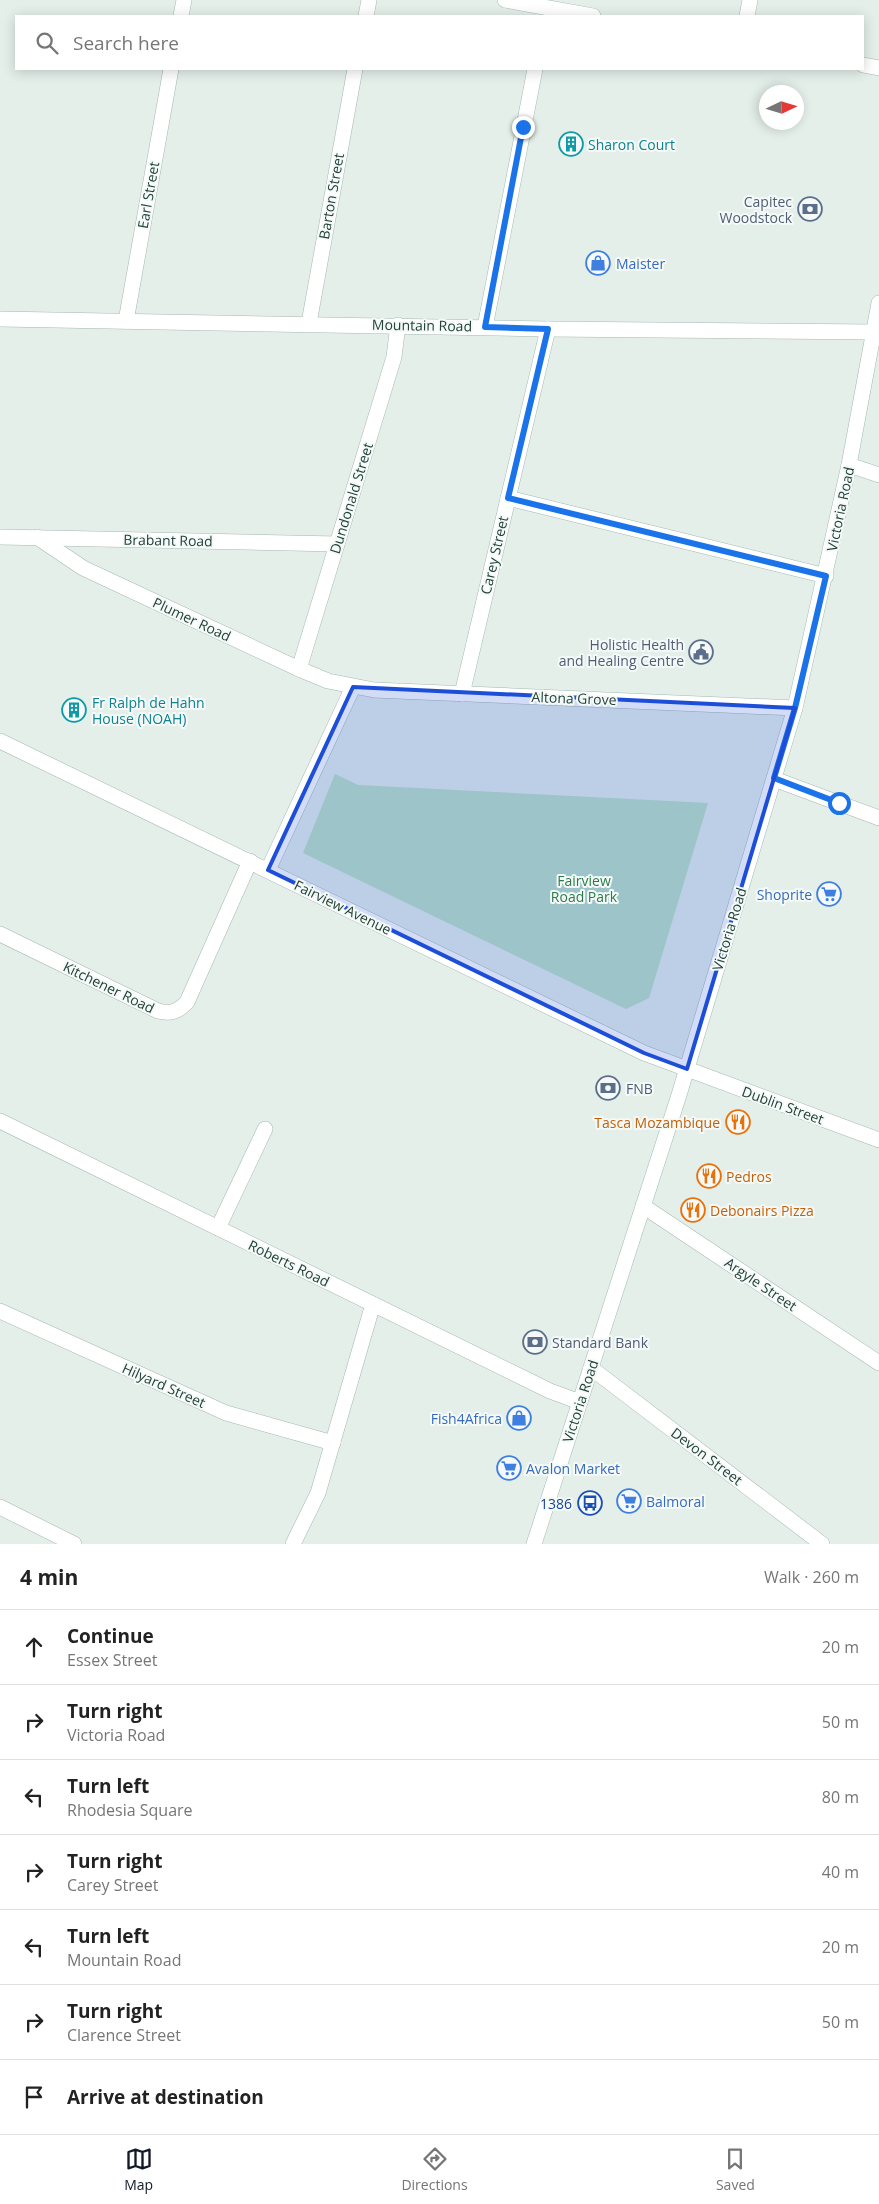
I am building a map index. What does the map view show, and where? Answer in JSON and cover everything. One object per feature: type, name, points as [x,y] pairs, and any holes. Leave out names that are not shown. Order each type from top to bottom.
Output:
[{"type":"street","points":[[181,15],[184,0]]},
{"type":"street","points":[[366,15],[369,0]]},
{"type":"street","points":[[505,0],[546,12],[581,15]]},
{"type":"street","points":[[747,15],[750,0]]},
{"type":"street","points":[[864,65],[879,68]]},
{"type":"street","name":"Earl Street","points":[[126,321],[171,70]]},
{"type":"street","name":"Barton Street","points":[[309,323],[355,70]]},
{"type":"street","points":[[485,327],[535,70]]},
{"type":"street","name":"Victoria Road","points":[[534,1544],[687,1069],[795,708],[826,576],[879,303]]},
{"type":"street","name":"Mountain Road","points":[[0,319],[309,323],[548,329],[874,332]]},
{"type":"street","name":"Dundonald Street","points":[[299,669],[394,357],[398,325]]},
{"type":"street","name":"Carey Street","points":[[462,694],[548,329]]},
{"type":"street","points":[[849,465],[879,475]]},
{"type":"street","points":[[508,498],[826,576]]},
{"type":"street","name":"Brabant Road","points":[[0,537],[337,544]]},
{"type":"street","name":"Plumer Road","points":[[37,537],[83,568],[299,669],[353,687]]},
{"type":"street","points":[[268,870],[353,687]]},
{"type":"street","name":"Altona Grove","points":[[353,687],[462,694],[795,708]]},
{"type":"street","name":"Fairview Avenue","points":[[0,741],[644,1053],[687,1069]]},
{"type":"street","points":[[774,778],[879,818]]},
{"type":"street","name":"Kitchener Road","points":[[0,934],[158,1011],[171,1012],[180,1010],[187,1002],[250,861]]},
{"type":"street","name":"Dublin Street","points":[[687,1069],[879,1140]]},
{"type":"street","name":"Roberts Road","points":[[0,1121],[550,1391],[580,1402]]},
{"type":"street","points":[[218,1228],[265,1129]]},
{"type":"street","name":"Argyle Street","points":[[643,1206],[879,1363]]},
{"type":"street","points":[[293,1544],[318,1493],[373,1304]]},
{"type":"street","name":"Hilyard Street","points":[[0,1311],[226,1413],[333,1442]]},
{"type":"street","name":"Devon Street","points":[[591,1368],[822,1544]]},
{"type":"street","points":[[0,1507],[74,1544]]},
{"type":"highlighted area","points":[[353,687],[795,708],[687,1069],[644,1053],[268,870]]},
{"type":"green space","name":"Fairview Road Park","points":[[335,774],[358,785],[708,803],[649,998],[626,1009],[303,853]]},
{"type":"place","name":"Sharon Court","points":[[571,144]]},
{"type":"place","name":"Capitec Woodstock","points":[[810,209]]},
{"type":"place","name":"Maister","points":[[598,263]]},
{"type":"place","name":"Holistic Health and Healing Centre","points":[[701,652]]},
{"type":"place","name":"Fr Ralph de Hahn House (NOAH)","points":[[74,710]]},
{"type":"place","name":"Shoprite","points":[[829,894]]},
{"type":"place","name":"FNB","points":[[608,1088]]},
{"type":"place","name":"Tasca Mozambique","points":[[738,1122]]},
{"type":"place","name":"Pedros","points":[[709,1176]]},
{"type":"place","name":"Debonairs Pizza","points":[[693,1210]]},
{"type":"place","name":"Standard Bank","points":[[535,1342]]},
{"type":"place","name":"Fish4Africa","points":[[519,1418]]},
{"type":"place","name":"Avalon Market","points":[[509,1468]]},
{"type":"place","name":"Balmoral","points":[[629,1501]]},
{"type":"place","name":"1386","points":[[590,1503]]},
{"type":"route","points":[[523,127],[485,327],[548,329],[508,498],[826,576],[795,708],[774,778],[839,803]]}]
